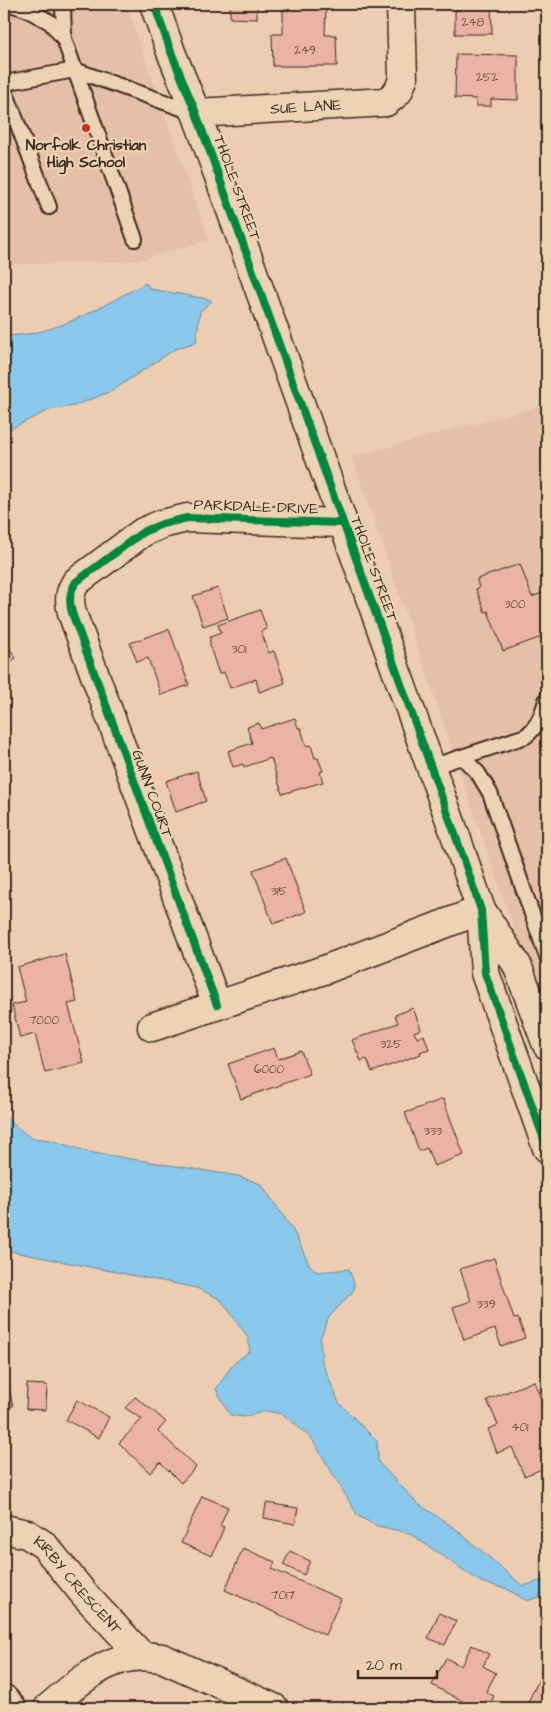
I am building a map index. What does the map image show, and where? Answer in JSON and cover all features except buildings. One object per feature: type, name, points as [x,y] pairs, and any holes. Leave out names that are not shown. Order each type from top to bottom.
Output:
[{"type":"street","name":"THOLE STREET","points":[[154,4],[196,113],[481,910],[517,965],[547,1045]]},
{"type":"street","name":"SUE LANE","points":[[196,113],[378,104],[386,102],[398,92],[403,79],[401,4]]},
{"type":"street","name":"PARKDALE DRIVE","points":[[71,590],[76,582],[143,532],[162,524],[187,518],[342,523]]},
{"type":"street","name":"GUNN COURT","points":[[71,590],[69,601],[72,613],[217,1005]]},
{"type":"street","name":"THOLE STREET","points":[[481,910],[485,973],[546,1140]]},
{"type":"street","points":[[152,1027],[324,970],[481,910]]},
{"type":"street","name":"KIRBY CRESCENT","points":[[4,1528],[27,1534],[44,1545],[84,1594],[142,1656]]},
{"type":"street","points":[[48,1708],[73,1687],[106,1666],[122,1659],[142,1656],[162,1658],[274,1708]]},
{"type":"street","points":[[4,1699],[12,1708]]},
{"type":"lane","points":[[10,4],[26,9],[50,22],[64,39]]},
{"type":"lane","points":[[63,4],[64,39],[135,238]]},
{"type":"lane","points":[[4,83],[75,70],[196,113]]},
{"type":"lane","points":[[4,88],[49,208]]},
{"type":"lane","points":[[431,767],[526,736],[535,729],[542,717],[547,698]]},
{"type":"lane","points":[[462,757],[478,772],[490,793],[547,957]]},
{"type":"shaded area","name":"Norfolk Christian High School","points":[[4,4],[126,4],[209,240],[137,261],[4,265]]},
{"type":"shaded area","points":[[547,404],[547,1025],[352,457]]},
{"type":"water","points":[[146,283],[150,289],[212,301],[200,311],[196,342],[175,349],[112,391],[74,406],[49,410],[4,432],[4,335],[22,335],[59,326],[95,310]]},
{"type":"water","points":[[4,1117],[31,1138],[51,1140],[88,1152],[238,1176],[261,1184],[293,1230],[309,1264],[317,1272],[349,1269],[354,1283],[354,1290],[329,1317],[320,1339],[322,1362],[339,1403],[377,1441],[378,1462],[417,1503],[453,1527],[523,1586],[547,1579],[547,1587],[542,1596],[527,1601],[507,1589],[481,1582],[409,1533],[377,1526],[358,1516],[312,1439],[283,1414],[266,1411],[243,1417],[230,1415],[216,1389],[233,1364],[250,1351],[248,1337],[221,1300],[197,1288],[4,1250]]},
{"type":"cycle path","points":[[154,4],[196,113],[456,837],[481,910],[485,973],[547,1148]]},
{"type":"cycle path","points":[[217,1005],[72,613],[71,593],[76,582],[143,532],[162,524],[187,518],[342,523]]},
{"type":"place","name":"Norfolk Christian High School","points":[[86,128]]}]
